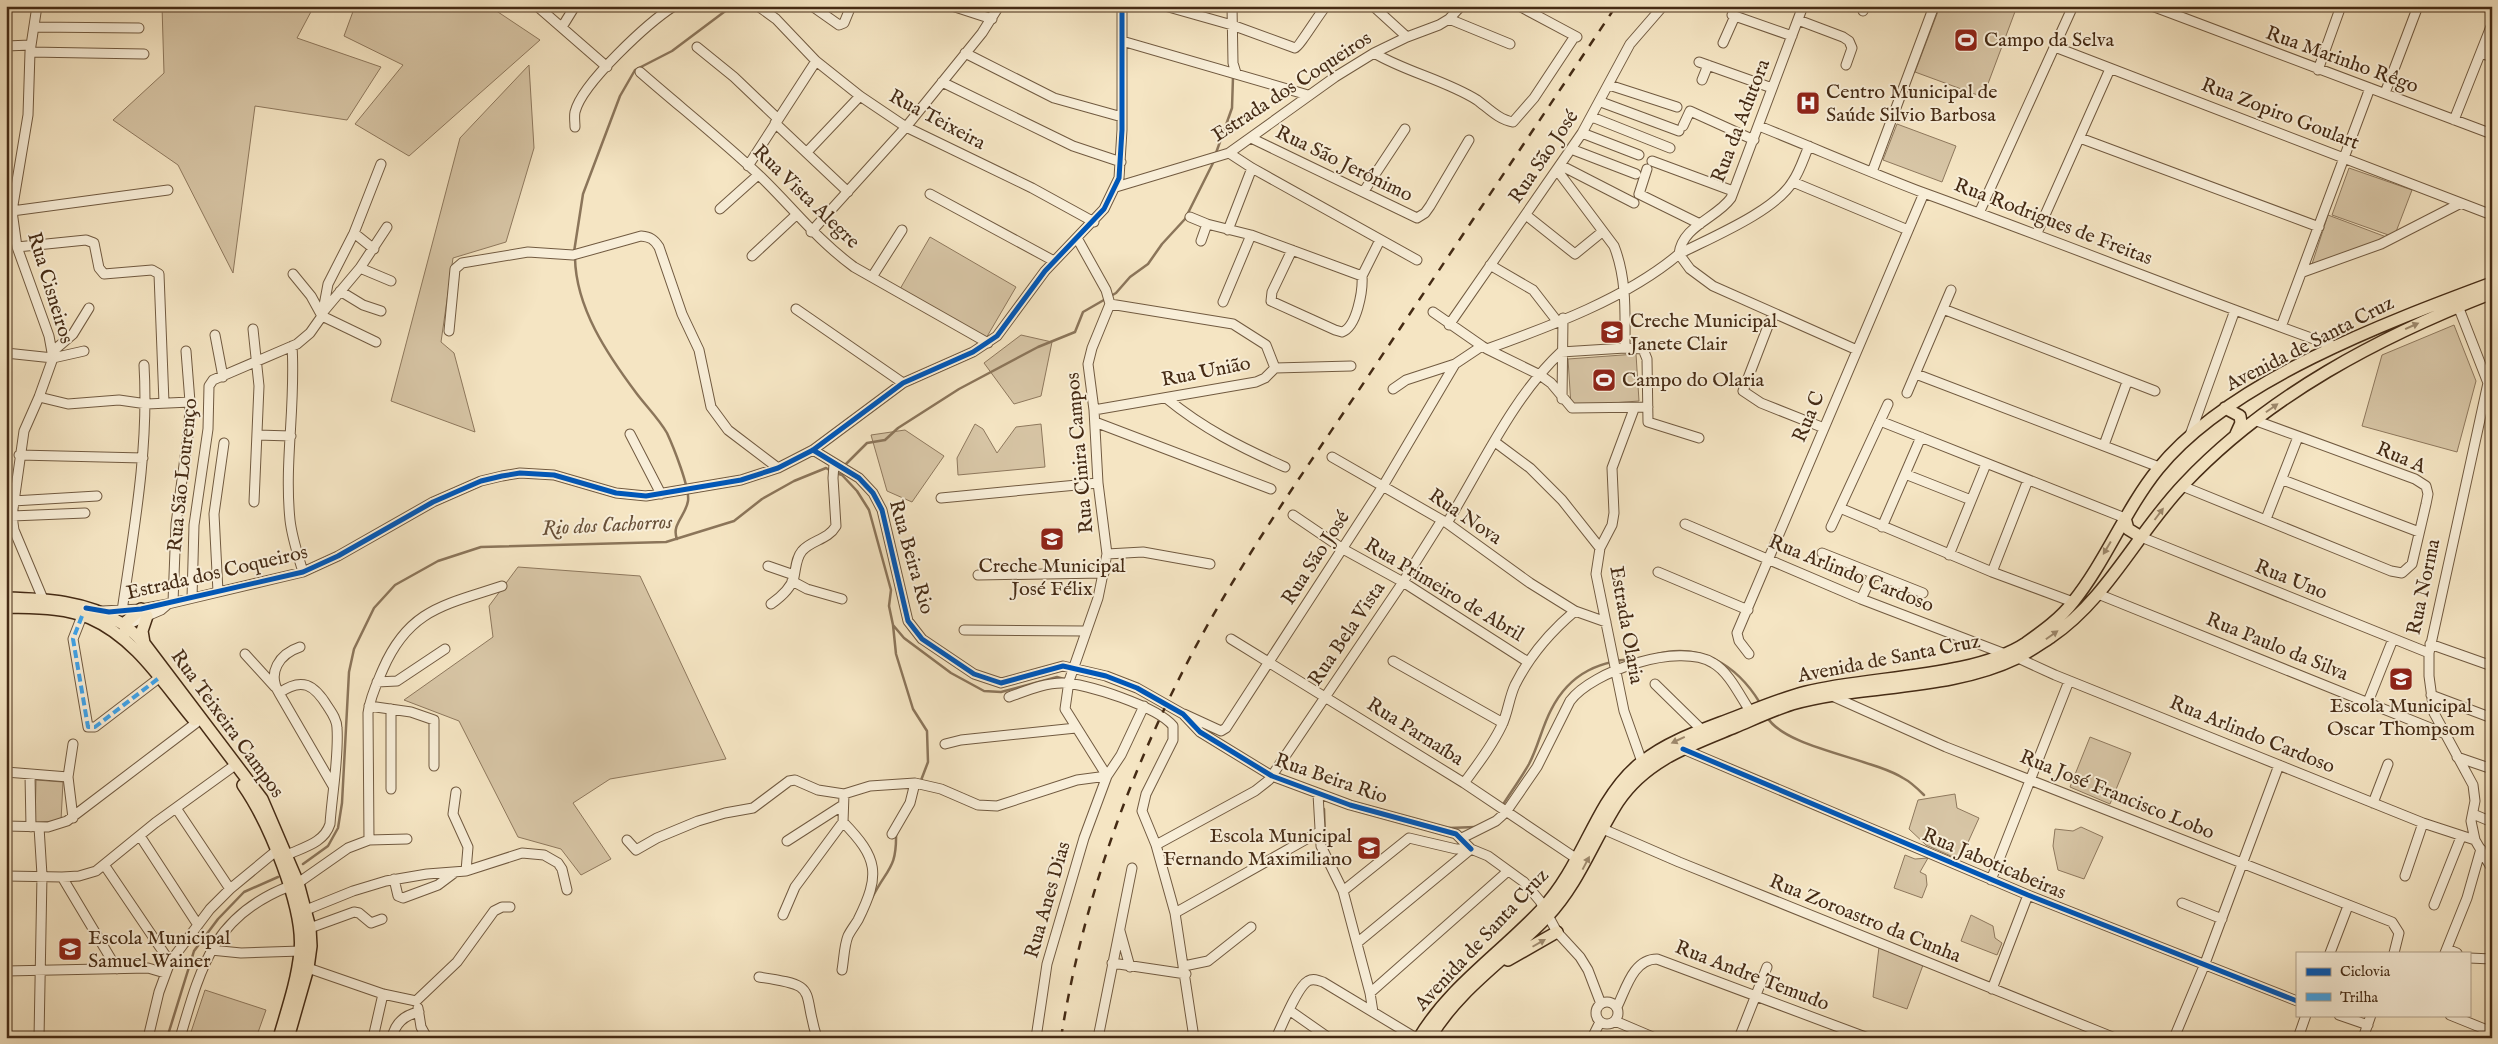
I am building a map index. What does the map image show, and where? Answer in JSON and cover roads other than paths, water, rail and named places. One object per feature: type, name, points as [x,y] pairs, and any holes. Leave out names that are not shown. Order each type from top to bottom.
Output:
[{"type":"main road","name":"Avenida de Santa Cruz","points":[[1418,1038],[1446,1000],[1546,912],[1616,789],[1642,762],[1675,742],[1702,730],[1772,707],[1806,692],[1950,669],[2005,654],[2034,637],[2074,602],[2125,518],[2159,468],[2188,438],[2225,408],[2336,347],[2407,316],[2492,284]]},
{"type":"main road","name":"Avenida de Santa Cruz","points":[[1772,707],[1975,673],[2018,658],[2054,634],[2098,594],[2182,486],[2254,420],[2342,362],[2409,327],[2492,293]]},
{"type":"main road","points":[[2225,408],[2237,413],[2241,419],[2240,427],[2234,438]]},
{"type":"main road","points":[[2125,518],[2128,529],[2141,537]]},
{"type":"main road","points":[[6,598],[43,599],[84,612],[128,642]]},
{"type":"main road","points":[[6,606],[84,612]]},
{"type":"main road","name":"Rua Teixeira Campos","points":[[84,612],[108,616],[124,625],[144,644],[256,790],[267,809],[286,859],[289,873],[306,910],[310,928],[308,968],[288,1038]]},
{"type":"main road","points":[[128,642],[124,625],[132,615],[144,613],[142,631],[144,644]]},
{"type":"main road","name":"Rua Teixeira Campos","points":[[128,642],[231,768],[255,804],[276,851],[286,859]]},
{"type":"main road","name":"Avenida de Santa Cruz","points":[[1430,1038],[1458,1000],[1491,970],[1576,880],[1620,800],[1640,776],[1652,765],[1755,712]]},
{"type":"main road","name":"Rua Teixeira Campos","points":[[279,1038],[294,986],[301,951],[301,929],[294,884]]},
{"type":"main road","points":[[1491,970],[1557,932]]},
{"type":"street","name":"Rua Cisneiros","points":[[37,6],[31,48],[28,116],[12,211],[17,247],[41,311],[52,355],[39,397],[27,422],[19,454],[12,516],[14,530],[43,599]]},
{"type":"street","points":[[537,6],[607,67]]},
{"type":"street","points":[[562,27],[575,6]]},
{"type":"street","points":[[575,127],[575,111],[580,101],[607,67],[654,20],[674,6]]},
{"type":"street","name":"Rua Teixeira","points":[[758,6],[776,19],[816,61],[860,96],[906,127],[1032,188],[1094,222]]},
{"type":"street","points":[[812,6],[839,26],[844,23],[851,6]]},
{"type":"street","points":[[952,6],[992,19]]},
{"type":"street","points":[[811,232],[906,127],[966,53],[992,19],[999,6]]},
{"type":"street","points":[[1116,187],[1121,162],[1122,6]]},
{"type":"street","points":[[1164,6],[1232,25],[1292,48],[1298,48],[1301,45],[1306,31],[1326,6]]},
{"type":"street","points":[[1232,6],[1234,72]]},
{"type":"street","points":[[1374,6],[1407,37]]},
{"type":"street","name":"Estrada dos Coqueiros","points":[[84,612],[122,611],[144,613],[170,603],[303,572],[338,556],[433,502],[480,481],[502,476],[520,473],[547,474],[616,493],[646,496],[741,480],[778,468],[813,450],[903,383],[962,358],[988,343],[1004,328],[1054,261],[1094,222],[1116,187],[1229,152],[1252,138],[1308,95],[1374,53],[1407,37],[1428,30],[1448,19],[1461,6]]},
{"type":"street","points":[[1374,53],[1411,72],[1455,88],[1511,122],[1518,118],[1576,36],[1519,6]]},
{"type":"street","name":"Rua São José","points":[[1449,325],[1582,133],[1630,44],[1664,6]]},
{"type":"street","name":"Rua da Adutora","points":[[1456,364],[1485,348],[1560,320],[1626,290],[1646,280],[1679,254],[1685,240],[1700,224],[1723,207],[1733,191],[1754,140],[1803,6]]},
{"type":"street","points":[[1872,172],[1934,6]]},
{"type":"street","points":[[1980,211],[2073,6]]},
{"type":"street","name":"Rua Marinho Rêgo","points":[[2152,6],[2492,134]]},
{"type":"street","points":[[2318,70],[2341,6]]},
{"type":"street","points":[[2385,93],[2418,6]]},
{"type":"street","points":[[1723,43],[1733,15],[1792,36]]},
{"type":"street","points":[[1448,19],[1510,44]]},
{"type":"street","points":[[1798,20],[1849,41],[1852,48],[1846,65]]},
{"type":"street","points":[[2454,120],[2492,24]]},
{"type":"street","points":[[34,27],[139,28]]},
{"type":"street","points":[[1122,42],[1234,72],[1308,95]]},
{"type":"street","points":[[6,46],[144,54]]},
{"type":"street","points":[[697,47],[734,77],[848,192]]},
{"type":"street","name":"Rua Zopiro Goulart","points":[[2055,48],[2345,157],[2492,215]]},
{"type":"street","points":[[2481,52],[2492,57]]},
{"type":"street","points":[[966,53],[1054,98],[1122,117]]},
{"type":"street","points":[[748,166],[816,61]]},
{"type":"street","points":[[1699,62],[1772,88]]},
{"type":"street","points":[[1702,80],[1708,65]]},
{"type":"street","points":[[2037,233],[2110,69]]},
{"type":"street","name":"Rua Vista Alegre","points":[[640,72],[758,175],[811,232],[840,257],[988,343]]},
{"type":"street","points":[[942,82],[1073,146],[1121,162]]},
{"type":"street","points":[[1609,85],[1677,107]]},
{"type":"street","points":[[2281,327],[2370,88]]},
{"type":"street","points":[[807,152],[860,96]]},
{"type":"street","points":[[1600,102],[1681,128],[1690,111],[1754,140]]},
{"type":"street","points":[[1592,117],[1670,148]]},
{"type":"street","name":"Rua Rodrigues de Freitas","points":[[1759,126],[1924,193],[1980,211],[2336,347]]},
{"type":"street","points":[[1364,191],[1405,129]]},
{"type":"street","points":[[1582,133],[1639,155]]},
{"type":"street","name":"Rua São Jerônimo","points":[[1252,138],[1412,216],[1421,217],[1430,206],[1469,140]]},
{"type":"street","points":[[2080,138],[2319,227]]},
{"type":"street","points":[[1809,146],[1793,182],[1771,204],[1679,254],[1690,269],[1713,286],[1857,350]]},
{"type":"street","points":[[1571,149],[1636,174]]},
{"type":"street","points":[[1229,152],[1252,168],[1417,260]]},
{"type":"street","points":[[322,314],[324,293],[354,232],[381,164]]},
{"type":"street","points":[[1700,224],[1640,194],[1650,165],[1733,191]]},
{"type":"street","points":[[1559,167],[1634,203]]},
{"type":"street","points":[[1559,167],[1602,232],[1614,246],[1626,290],[1625,348]]},
{"type":"street","points":[[1228,230],[1252,168]]},
{"type":"street","points":[[720,209],[758,175]]},
{"type":"street","points":[[1793,182],[1908,230]]},
{"type":"street","points":[[12,211],[168,190]]},
{"type":"street","name":"Rua C","points":[[1750,654],[1739,641],[1737,633],[1924,193]]},
{"type":"street","points":[[930,194],[1054,261]]},
{"type":"street","points":[[2303,272],[2381,244],[2461,203]]},
{"type":"street","points":[[752,256],[796,215]]},
{"type":"street","points":[[1526,215],[1575,254],[1602,232]]},
{"type":"street","points":[[1190,217],[1292,250],[1362,276]]},
{"type":"street","points":[[1201,241],[1207,224]]},
{"type":"street","name":"Rua São Lourenço","points":[[192,598],[195,517],[208,430],[210,386],[213,380],[292,346],[310,333],[322,314],[374,249],[387,227]]},
{"type":"street","points":[[872,277],[902,230]]},
{"type":"street","points":[[354,232],[374,249]]},
{"type":"street","points":[[449,332],[456,269],[462,263],[528,252],[577,254],[641,236],[655,241],[682,314],[699,350],[711,406],[728,430],[778,468]]},
{"type":"street","points":[[1222,302],[1251,236]]},
{"type":"street","points":[[1077,238],[1106,290],[1110,302],[1234,324],[1266,345],[1275,368]]},
{"type":"street","points":[[17,247],[86,240],[94,243],[99,268],[104,274],[152,270],[159,274],[164,403]]},
{"type":"street","points":[[1292,250],[1272,292],[1271,301],[1336,330],[1346,330],[1363,291],[1362,276],[1380,240]]},
{"type":"street","points":[[1490,265],[1533,290],[1560,320],[1562,400]]},
{"type":"street","points":[[360,268],[391,280]]},
{"type":"street","points":[[293,274],[311,296],[322,314],[376,342]]},
{"type":"street","points":[[1907,394],[1951,290]]},
{"type":"street","points":[[340,291],[363,305],[381,311]]},
{"type":"street","name":"Rua Cinira Campos","points":[[1107,776],[1065,709],[1069,682],[1085,631],[1098,598],[1108,554],[1098,483],[1089,357],[1110,302]]},
{"type":"street","name":"Rua Norma","points":[[2458,306],[2488,383],[2430,649],[2431,695],[2434,713],[2475,794],[2471,821],[2475,840],[2492,869]]},
{"type":"street","points":[[52,355],[73,334],[89,308]]},
{"type":"street","points":[[1944,309],[2127,382],[2155,391]]},
{"type":"street","points":[[796,310],[903,383]]},
{"type":"street","points":[[2188,438],[2235,310]]},
{"type":"street","points":[[1433,312],[1449,325],[1485,348],[1540,375],[1551,383],[1568,406],[1578,409],[1634,409],[1648,407]]},
{"type":"street","points":[[1773,313],[1742,389],[1747,396],[1824,428]]},
{"type":"street","points":[[253,329],[258,361],[254,502]]},
{"type":"street","points":[[215,335],[223,377]]},
{"type":"street","points":[[292,346],[294,376],[289,483],[290,522],[303,572]]},
{"type":"street","points":[[1562,352],[1642,348],[1646,353],[1647,419],[1651,424],[1699,438]]},
{"type":"street","points":[[6,353],[52,355],[84,351]]},
{"type":"street","points":[[170,603],[173,556],[189,428],[190,402],[186,351]]},
{"type":"street","name":"Rua Bela Vista","points":[[1156,845],[1255,791],[1275,772],[1444,522],[1521,400],[1540,375],[1562,352]]},
{"type":"street","points":[[1393,389],[1406,380],[1456,364]]},
{"type":"street","name":"Rua São José","points":[[1184,714],[1224,730],[1383,486],[1456,364]]},
{"type":"street","points":[[122,611],[143,458],[146,404],[144,365]]},
{"type":"street","name":"Rua União","points":[[1094,410],[1256,382],[1265,378],[1275,368],[1351,366]]},
{"type":"street","points":[[1916,374],[2104,445],[2159,468]]},
{"type":"street","points":[[2104,445],[2127,382]]},
{"type":"street","points":[[39,397],[68,404],[119,400],[146,404],[190,402]]},
{"type":"street","points":[[1166,398],[1226,440],[1285,467]]},
{"type":"street","points":[[1831,527],[1888,404]]},
{"type":"street","name":"Estrada Olaria","points":[[1634,409],[1612,468],[1614,513],[1612,525],[1600,548],[1596,574],[1624,711],[1642,762]]},
{"type":"street","name":"Rua A","points":[[2254,420],[2416,479],[2424,484],[2428,494],[2412,564],[2408,570],[2399,574],[2266,520]]},
{"type":"street","points":[[1880,421],[2125,518]]},
{"type":"street","points":[[1095,422],[1270,489]]},
{"type":"street","points":[[630,434],[661,494]]},
{"type":"street","points":[[257,435],[291,436]]},
{"type":"street","points":[[1882,527],[1921,437]]},
{"type":"street","points":[[2182,486],[2266,520],[2298,437]]},
{"type":"street","points":[[1495,442],[1530,468],[1556,494],[1600,548]]},
{"type":"street","points":[[218,592],[214,514],[224,443]]},
{"type":"street","name":"Rua Beira Rio","points":[[813,450],[866,484],[882,510],[905,612],[914,631],[922,639],[974,674],[995,682],[1012,680],[1056,667],[1125,682],[1184,714],[1200,732],[1318,794],[1350,805],[1439,829],[1462,838]]},
{"type":"street","points":[[19,454],[143,458]]},
{"type":"street","name":"Rua Nova","points":[[1332,457],[1444,522],[1530,583],[1575,611],[1606,622]]},
{"type":"street","points":[[1949,555],[1986,464]]},
{"type":"street","points":[[771,604],[784,593],[793,578],[797,560],[802,551],[828,536],[836,526],[837,516],[832,478],[837,466]]},
{"type":"street","points":[[1905,474],[1970,500]]},
{"type":"street","points":[[1992,572],[2028,480]]},
{"type":"street","points":[[2283,480],[2419,532]]},
{"type":"street","points":[[942,498],[1098,483]]},
{"type":"street","points":[[13,501],[97,496]]},
{"type":"street","points":[[1840,508],[1949,555],[2074,602]]},
{"type":"street","points":[[12,516],[85,513]]},
{"type":"street","name":"Rua Primeiro de Abril","points":[[1293,515],[1343,549],[1404,582],[1528,662]]},
{"type":"street","name":"Rua Arlindo Cardoso","points":[[1685,524],[1861,599],[2005,654]]},
{"type":"street","name":"Rua Uno","points":[[2141,537],[2393,639],[2430,649]]},
{"type":"street","points":[[1108,554],[1143,552],[1210,564]]},
{"type":"street","points":[[1822,553],[1923,593]]},
{"type":"street","points":[[768,566],[793,578],[807,589],[842,599]]},
{"type":"street","points":[[1658,572],[1748,610]]},
{"type":"street","points":[[978,575],[1104,573]]},
{"type":"street","points":[[1861,599],[1873,574]]},
{"type":"street","points":[[369,840],[369,706],[392,648],[409,627],[438,608],[502,586]]},
{"type":"street","name":"Rua Paulo da Silva","points":[[2098,594],[2444,733]]},
{"type":"street","points":[[1464,783],[1487,751],[1503,723],[1515,686],[1528,662],[1553,630],[1575,611]]},
{"type":"street","points":[[84,612],[73,639],[88,727],[95,728],[159,678]]},
{"type":"street","name":"Estrada dos Coqueiros","points":[[108,628],[124,625]]},
{"type":"street","points":[[964,630],[1085,631]]},
{"type":"street","name":"Rua Parnaíba","points":[[1231,639],[1464,783],[1577,859]]},
{"type":"street","points":[[2368,702],[2393,639]]},
{"type":"street","points":[[277,690],[274,673],[276,666],[287,653],[300,647]]},
{"type":"street","points":[[2430,649],[2492,666]]},
{"type":"street","points":[[377,682],[397,681],[445,650]]},
{"type":"street","points":[[246,654],[277,690],[333,786]]},
{"type":"street","points":[[1471,849],[1462,838],[1496,821],[1502,809],[1537,767],[1562,712],[1576,692],[1587,683],[1614,669],[1667,656],[1681,655],[1706,660],[1714,663],[1725,674],[1755,712]]},
{"type":"street","name":"Rua Arlindo Cardoso","points":[[2018,658],[2069,681],[2423,823],[2475,840]]},
{"type":"street","points":[[1393,661],[1503,723]]},
{"type":"street","points":[[1991,880],[2069,681]]},
{"type":"street","points":[[1009,697],[1046,685],[1069,682],[1144,706],[1166,719],[1172,726],[1174,733],[1142,807],[1143,816],[1156,845],[1175,913],[1194,1038]]},
{"type":"street","points":[[1655,684],[1702,730]]},
{"type":"street","points":[[277,690],[293,685],[308,685],[319,693],[337,728],[328,830],[318,841],[286,859]]},
{"type":"street","points":[[2431,695],[2492,718]]},
{"type":"street","name":"Rua José Francisco Lobo","points":[[1832,696],[1946,747],[2392,922],[2398,928],[2399,933],[2394,952]]},
{"type":"street","points":[[369,706],[411,712],[434,720],[434,766]]},
{"type":"street","name":"Rua Anes Dias","points":[[1036,1038],[1047,964],[1084,838],[1107,776],[1121,755],[1144,706]]},
{"type":"street","points":[[391,709],[391,789]]},
{"type":"street","points":[[6,826],[35,827],[59,824],[73,818],[196,723]]},
{"type":"street","points":[[945,744],[961,740],[1076,728]]},
{"type":"street","points":[[73,744],[68,777],[73,818]]},
{"type":"street","name":"Rua Jaboticabeiras","points":[[1683,749],[1991,880],[2204,966],[2296,1001]]},
{"type":"street","points":[[2457,756],[2492,769]]},
{"type":"street","points":[[2373,803],[2388,764]]},
{"type":"street","points":[[2174,1038],[2204,966],[2279,765]]},
{"type":"street","points":[[6,876],[42,875],[62,877],[88,874],[105,866],[176,808],[231,768]]},
{"type":"street","points":[[6,772],[68,777]]},
{"type":"street","points":[[30,775],[42,875],[39,1038]]},
{"type":"street","points":[[627,840],[636,850],[657,838],[698,821],[725,812],[753,808],[789,781],[795,780],[818,790],[844,794],[870,786],[919,783],[978,805],[997,806],[1077,780],[1107,776]]},
{"type":"street","points":[[892,834],[919,783]]},
{"type":"street","points":[[456,792],[453,814],[468,846],[466,871]]},
{"type":"street","points":[[783,915],[795,887],[842,822],[844,794]]},
{"type":"street","points":[[1318,794],[1320,832],[1324,856],[1338,877],[1343,892],[1358,943],[1373,1012]]},
{"type":"street","points":[[787,841],[843,805]]},
{"type":"street","points":[[176,808],[230,889]]},
{"type":"street","points":[[2473,814],[2492,822]]},
{"type":"street","points":[[842,822],[870,855],[873,884],[868,901],[848,936],[842,970]]},
{"type":"street","points":[[2405,876],[2423,823]]},
{"type":"street","name":"Rua Zoroastro da Cunha","points":[[1603,829],[2115,1038]]},
{"type":"street","points":[[1175,913],[1320,832]]},
{"type":"street","points":[[140,836],[198,925]]},
{"type":"street","points":[[2434,905],[2461,837]]},
{"type":"street","points":[[1343,892],[1409,838],[1456,849],[1471,849],[1488,856],[1528,887],[1546,912],[1557,932],[1580,957],[1588,970],[1601,1004]]},
{"type":"street","points":[[180,1038],[201,971],[211,950],[221,935],[248,908],[257,901],[294,884],[348,848],[369,840],[407,839]]},
{"type":"street","points":[[1358,943],[1471,849]]},
{"type":"street","points":[[2446,951],[2467,898],[2481,849]]},
{"type":"street","points":[[148,1038],[165,973],[170,962],[198,925],[230,889],[276,851]]},
{"type":"street","points":[[306,910],[353,891],[394,879],[434,873],[466,871],[522,853],[544,855],[558,863],[562,869],[567,890]]},
{"type":"street","points":[[105,866],[170,962]]},
{"type":"street","points":[[1098,1038],[1132,868]]},
{"type":"street","points":[[1370,993],[1508,871]]},
{"type":"street","points":[[394,879],[398,896],[403,898],[438,885],[454,873]]},
{"type":"street","points":[[62,877],[117,969]]},
{"type":"street","points":[[1992,989],[2028,895]]},
{"type":"street","points":[[2182,903],[2222,919]]},
{"type":"street","points":[[2330,952],[2348,906]]},
{"type":"street","points":[[416,1001],[457,962],[494,911],[502,907],[510,907]]},
{"type":"street","points":[[310,928],[354,912],[359,913],[371,923],[382,919]]},
{"type":"street","points":[[1112,963],[1130,967],[1185,970],[1208,960],[1251,927]]},
{"type":"street","points":[[1119,930],[1130,967]]},
{"type":"street","points":[[211,950],[241,953],[301,951]]},
{"type":"street","points":[[2470,958],[2492,959]]},
{"type":"street","name":"Rua Andre Temudo","points":[[1617,1007],[1637,968],[1650,959],[1665,961],[1868,1038]]},
{"type":"street","points":[[1739,1038],[1767,967]]},
{"type":"street","points":[[6,971],[154,968],[165,973]]},
{"type":"street","points":[[308,968],[383,994],[416,1001]]},
{"type":"street","points":[[759,977],[792,982],[805,990],[809,999],[817,1038]]},
{"type":"street","points":[[1276,1038],[1289,1010],[1307,982],[1315,980],[1323,982],[1418,1038]]},
{"type":"street","points":[[373,1038],[383,994]]},
{"type":"street","points":[[416,1001],[421,1026],[428,1038]]},
{"type":"street","points":[[1592,1038],[1600,1022],[1596,1011],[1601,1004],[1609,1002],[1617,1007],[1619,1013],[1615,1021],[1609,1024],[1600,1022]]},
{"type":"street","points":[[1289,1010],[1329,1038]]},
{"type":"street","points":[[392,1038],[400,1021],[411,1013],[419,1012]]},
{"type":"street","points":[[2298,1038],[2306,1016]]},
{"type":"street","points":[[2342,1016],[2368,1025]]},
{"type":"street","points":[[2363,1038],[2371,1016]]},
{"type":"street","points":[[2452,1016],[2492,1032]]},
{"type":"street","points":[[1615,1021],[1655,1038]]},
{"type":"waterway","points":[[574,252],[583,194],[620,96],[635,70],[672,51],[732,6]]},
{"type":"waterway","points":[[1216,153],[1232,108],[1233,77]]},
{"type":"waterway","points":[[844,466],[867,443],[885,440],[898,428],[959,389],[1038,347],[1075,332],[1083,312],[1116,293],[1130,277],[1148,264],[1162,244],[1185,219],[1214,161]]},
{"type":"waterway","points":[[575,258],[581,295],[595,330],[626,379],[664,428],[677,457],[688,495],[687,506],[677,525],[677,539]]},
{"type":"waterway","name":"Rio dos Cachorros","points":[[303,864],[328,846],[338,828],[342,803],[349,672],[354,649],[374,608],[395,585],[438,561],[481,547],[666,542],[734,521],[762,499],[794,481],[826,468],[831,471]]},
{"type":"waterway","name":"Rio dos Cachorros","points":[[836,473],[842,475],[857,491],[869,510],[891,590],[889,606],[893,625],[904,638],[951,673],[984,691],[1001,692],[1057,677],[1064,679]]},
{"type":"waterway","points":[[893,625],[896,654],[913,709],[927,731],[928,762],[920,783]]},
{"type":"waterway","points":[[1654,655],[1671,651],[1686,651],[1715,659],[1740,678],[1751,689],[1760,703]]},
{"type":"waterway","points":[[1502,806],[1529,764],[1551,710],[1567,686],[1577,677],[1600,665],[1642,658]]},
{"type":"waterway","points":[[1767,717],[1777,728],[1791,737],[1889,771],[1909,782],[1924,795]]},
{"type":"waterway","points":[[1324,809],[1325,837]]},
{"type":"waterway","points":[[1449,828],[1475,827]]},
{"type":"waterway","points":[[872,898],[893,861],[896,833]]},
{"type":"waterway","name":"Rio dos Cachorros","points":[[167,1038],[194,951],[218,919],[244,892],[278,877]]},
{"type":"railway","points":[[1061,1038],[1085,924],[1121,811],[1167,703],[1194,650],[1222,600],[1277,511],[1616,6]]},
{"type":"place","name":"Campo da Selva","points":[[1966,40]]},
{"type":"place","name":"Centro Municipal de Saúde Silvio Barbosa","points":[[1808,103]]},
{"type":"place","name":"Creche Municipal Janete Clair","points":[[1612,332]]},
{"type":"place","name":"Campo do Olaria","points":[[1604,380]]},
{"type":"place","name":"Creche Municipal José Félix","points":[[1052,539]]},
{"type":"place","name":"Escola Municipal Oscar Thompsom","points":[[2401,679]]},
{"type":"place","name":"Escola Municipal Fernando Maximiliano","points":[[1369,848]]},
{"type":"place","name":"Escola Municipal Samuel Wainer","points":[[70,949]]}]
